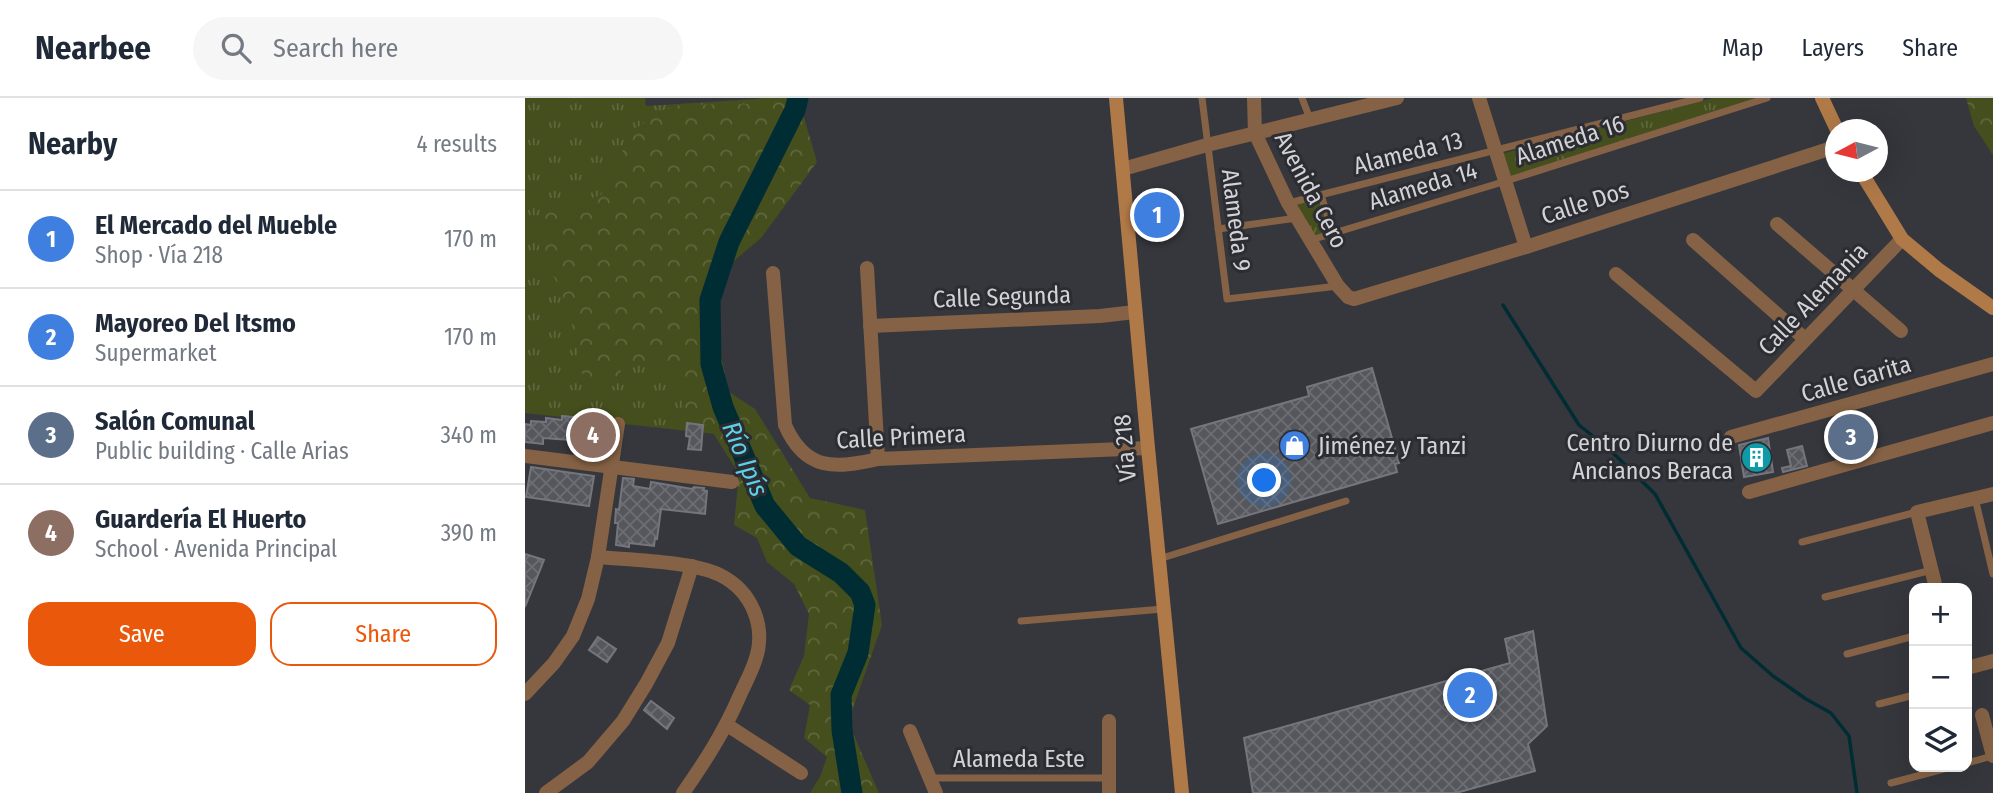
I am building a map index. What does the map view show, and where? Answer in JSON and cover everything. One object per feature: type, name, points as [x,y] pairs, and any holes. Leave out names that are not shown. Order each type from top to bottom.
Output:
[{"type":"main road","name":"Vía 218","points":[[1116,98],[1182,793]]},
{"type":"main road","points":[[1822,98],[1832,119]]},
{"type":"main road","points":[[1866,182],[1902,239],[1939,270],[1993,308]]},
{"type":"street","name":"Avenida Cero","points":[[1254,98],[1255,133],[1288,203],[1343,292]]},
{"type":"street","points":[[1123,169],[1380,100],[1397,98]]},
{"type":"street","points":[[1479,98],[1526,247]]},
{"type":"street","name":"Calle Dos","points":[[1343,292],[1354,299],[1363,298],[1825,151]]},
{"type":"street","points":[[1777,224],[1901,331]]},
{"type":"street","name":"Calle Alemania","points":[[1616,274],[1756,391],[1902,239]]},
{"type":"street","points":[[1693,240],[1805,339]]},
{"type":"street","points":[[867,268],[878,459]]},
{"type":"street","name":"Calle Primera","points":[[773,273],[785,425],[793,443],[808,457],[825,464],[848,466],[878,459],[1148,448]]},
{"type":"street","name":"Calle Segunda","points":[[870,326],[1100,316],[1135,312]]},
{"type":"street","name":"Calle Garita","points":[[1731,437],[1993,364]]},
{"type":"street","points":[[1749,492],[1993,423]]},
{"type":"street","points":[[525,694],[554,663],[573,636],[588,598],[598,557],[618,424]]},
{"type":"street","points":[[525,456],[732,482]]},
{"type":"street","points":[[1935,583],[1917,512],[1993,494]]},
{"type":"street","points":[[598,557],[692,566],[719,574],[740,587],[752,605],[759,643],[755,660],[727,725],[684,793]]},
{"type":"street","points":[[546,793],[588,762],[623,721],[667,643],[692,566]]},
{"type":"street","points":[[1972,667],[1993,661]]},
{"type":"street","points":[[1982,715],[1993,756]]},
{"type":"street","points":[[1109,722],[1109,785]]},
{"type":"street","points":[[727,725],[801,772]]},
{"type":"street","points":[[910,731],[936,793]]},
{"type":"lane","name":"Alameda 9","points":[[1202,98],[1227,299],[1343,292]]},
{"type":"lane","points":[[1302,98],[1310,120]]},
{"type":"lane","name":"Alameda 13","points":[[1288,203],[1700,98]]},
{"type":"lane","name":"Alameda 16","points":[[1506,181],[1767,98]]},
{"type":"lane","name":"Alameda 14","points":[[1311,240],[1506,181]]},
{"type":"lane","points":[[1321,195],[1333,233]]},
{"type":"lane","points":[[1218,229],[1298,218]]},
{"type":"lane","points":[[1975,498],[1993,574]]},
{"type":"lane","points":[[1158,559],[1346,500]]},
{"type":"lane","points":[[1802,542],[1917,512]]},
{"type":"lane","points":[[1825,597],[1931,570]]},
{"type":"lane","points":[[1021,621],[1163,609]]},
{"type":"lane","points":[[1847,654],[1909,637]]},
{"type":"lane","points":[[1879,704],[1909,696]]},
{"type":"lane","points":[[1972,761],[1993,756]]},
{"type":"lane","points":[[1891,783],[1932,772]]},
{"type":"lane","name":"Alameda Este","points":[[930,778],[1109,785]]},
{"type":"green space","points":[[525,98],[645,98],[646,106],[773,98],[703,276],[724,435],[525,413]]},
{"type":"green space","points":[[760,98],[806,98],[803,114],[817,162],[761,238],[729,265],[717,293],[718,343],[729,392],[755,409],[810,498],[865,510],[882,625],[848,722],[879,793],[810,793],[820,777],[827,757],[804,738],[810,705],[789,690],[804,656],[809,614],[794,584],[767,562],[757,538],[734,525],[739,474],[708,425],[685,422],[681,378],[649,365],[624,361],[616,387],[583,378],[571,320],[560,289],[539,247],[544,214],[601,195],[632,131],[665,109],[680,105],[751,104]]},
{"type":"green space","points":[[1713,98],[1755,98],[1509,177],[1501,154]]},
{"type":"green space","points":[[1966,98],[1993,98],[1993,155],[1974,126]]},
{"type":"green space","points":[[1319,197],[1330,231],[1312,236],[1293,204]]},
{"type":"building","name":"Jiménez y Tanzi","points":[[1372,368],[1399,463],[1395,464],[1397,472],[1218,524],[1191,429],[1309,396],[1307,387]]},
{"type":"building","points":[[562,416],[605,420],[603,437],[598,436],[597,452],[584,451],[585,441],[543,438],[543,444],[525,442],[525,424],[531,425],[531,421],[546,422],[546,418],[562,420]]},
{"type":"building","points":[[1862,418],[1870,448],[1839,456],[1831,426]]},
{"type":"building","points":[[687,423],[703,425],[701,450],[688,449],[690,437],[686,436]]},
{"type":"building","name":"Centro Diurno de Ancianos Beraca","points":[[1768,438],[1773,472],[1744,477],[1739,445]]},
{"type":"building","name":"Centro Diurno de Ancianos Beraca","points":[[1802,446],[1807,466],[1783,472],[1782,468],[1791,466],[1787,450]]},
{"type":"building","points":[[531,467],[594,476],[589,506],[526,497]]},
{"type":"building","points":[[623,478],[634,479],[633,486],[650,489],[651,482],[692,489],[704,488],[703,490],[707,491],[705,514],[661,509],[654,546],[629,543],[629,547],[616,545],[616,509],[619,510]]},
{"type":"building","points":[[525,554],[544,560],[525,607]]},
{"type":"building","points":[[1533,631],[1547,726],[1528,744],[1535,771],[1456,793],[1253,793],[1244,738],[1510,663],[1505,639]]},
{"type":"building","points":[[598,637],[616,649],[607,662],[589,650]]},
{"type":"building","points":[[651,701],[674,718],[667,729],[644,710]]},
{"type":"waterway","name":"Río Ipís","points":[[798,98],[795,110],[729,242],[710,300],[711,364],[723,407],[765,506],[798,546],[841,573],[860,592],[865,605],[858,653],[841,695],[842,730],[852,793]]},
{"type":"waterway","points":[[1503,305],[1579,425],[1609,449],[1655,494],[1741,648],[1773,676],[1831,713],[1849,736],[1857,793]]},
{"type":"place","name":"El Mercado del Mueble","points":[[1157,215]]},
{"type":"place","name":"Guardería El Huerto","points":[[593,435]]},
{"type":"place","name":"Salón Comunal","points":[[1851,437]]},
{"type":"place","name":"Jiménez y Tanzi","points":[[1295,446]]},
{"type":"place","name":"Centro Diurno de Ancianos Beraca","points":[[1756,457]]},
{"type":"place","name":"Mayoreo Del Itsmo","points":[[1470,695]]}]
